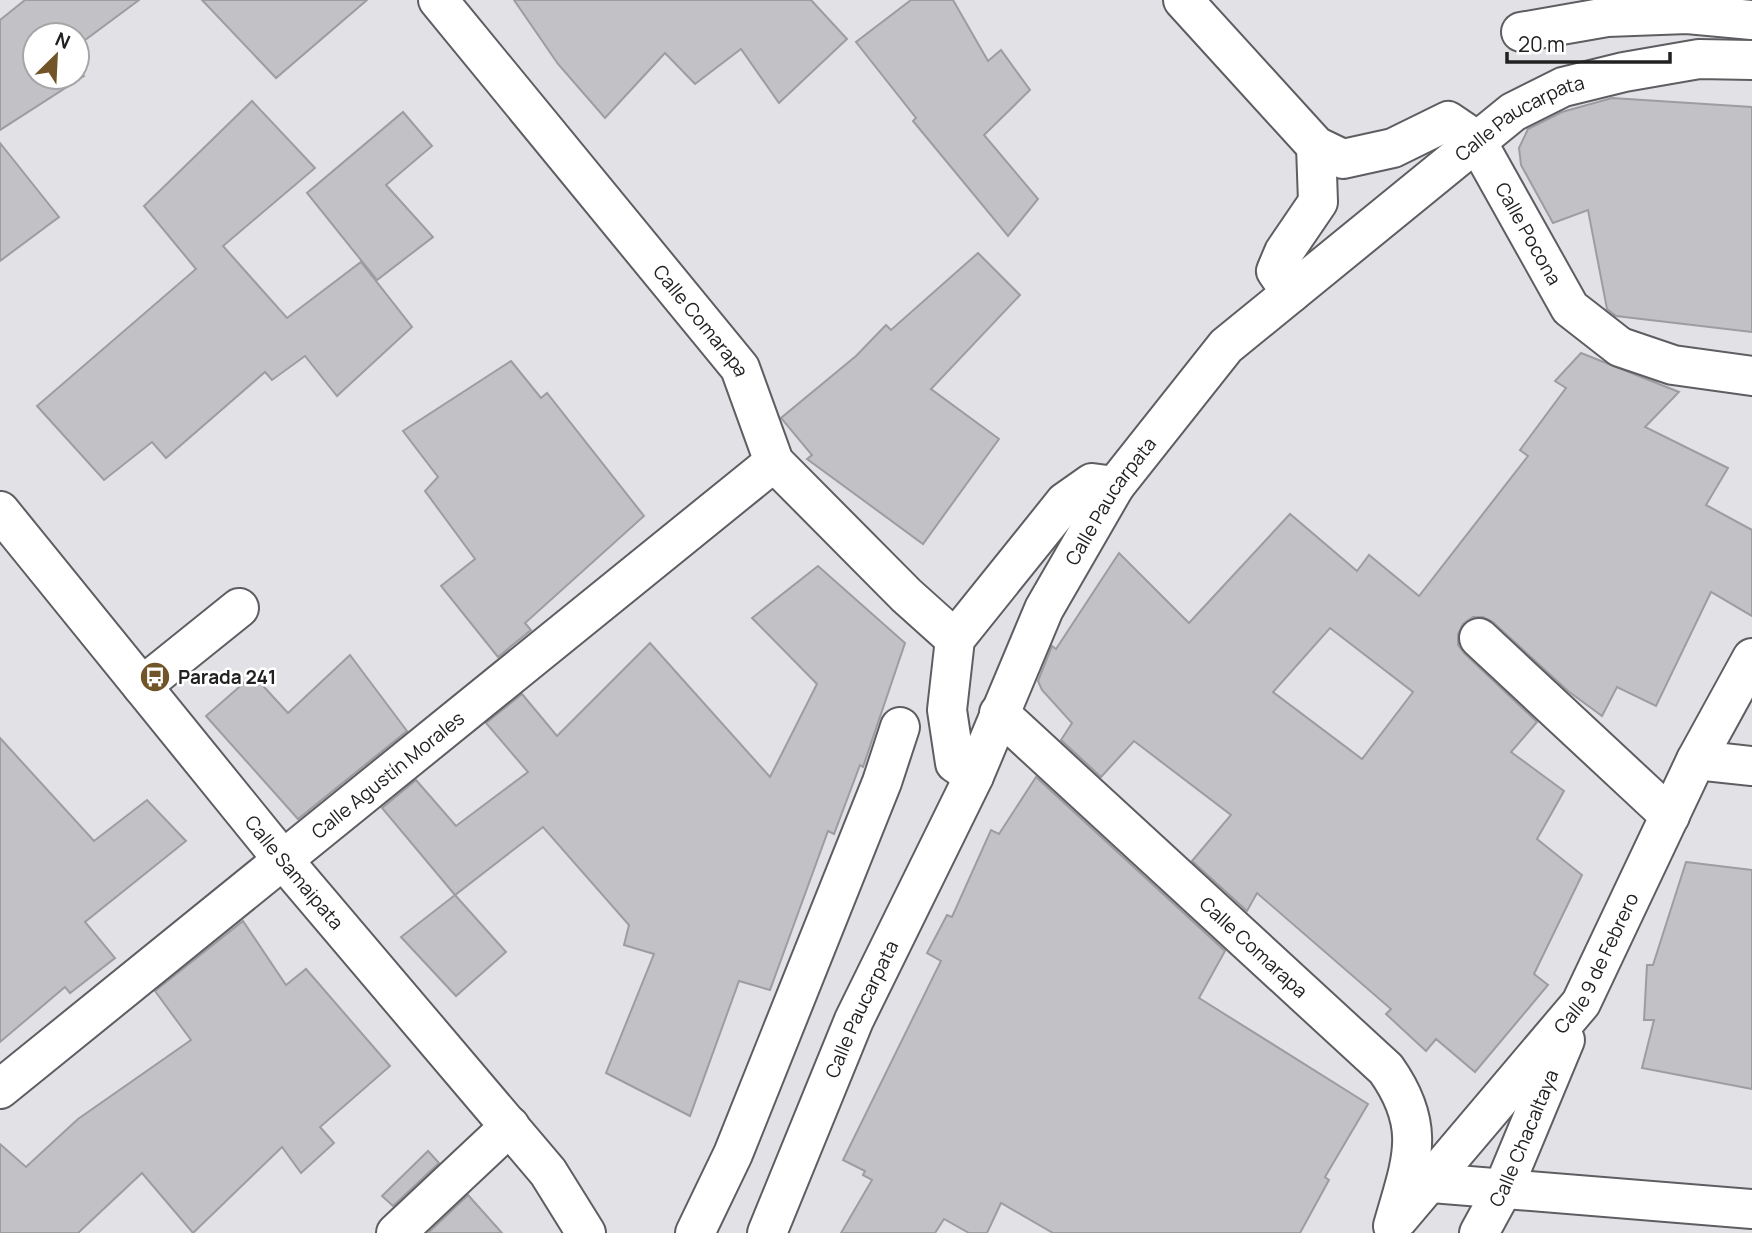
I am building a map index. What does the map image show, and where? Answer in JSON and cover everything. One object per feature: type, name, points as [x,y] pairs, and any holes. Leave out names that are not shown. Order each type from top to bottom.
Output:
[{"type":"street","name":"Calle Comarapa","points":[[438,0],[740,368],[774,462],[906,595],[956,639]]},
{"type":"street","name":"Calle Pocona","points":[[1183,0],[1315,146],[1343,159],[1393,148],[1448,121],[1476,140],[1570,309],[1620,347],[1673,365],[1752,376]]},
{"type":"street","points":[[1521,32],[1607,16],[1687,15],[1752,19]]},
{"type":"street","name":"Calle Paucarpata","points":[[767,1233],[854,1020],[974,776],[1044,609],[1115,486],[1226,346],[1513,112],[1563,87],[1699,60],[1752,60]]},
{"type":"street","points":[[1291,293],[1276,271],[1284,252],[1318,202],[1315,146]]},
{"type":"street","name":"Calle Agustín Morales","points":[[0,1089],[774,462]]},
{"type":"street","points":[[974,776],[955,763],[947,710],[956,639],[1065,502],[1092,483],[1115,486]]},
{"type":"street","name":"Calle Samaipata","points":[[0,511],[284,860],[548,1172],[586,1233]]},
{"type":"street","points":[[142,686],[239,608]]},
{"type":"street","points":[[1479,638],[1670,816]]},
{"type":"street","name":"Calle 9 de Febrero","points":[[1390,1229],[1432,1183],[1581,1003],[1696,760],[1752,658]]},
{"type":"street","name":"Calle Comarapa","points":[[999,713],[1386,1069],[1402,1092],[1414,1135],[1407,1177],[1390,1229]]},
{"type":"street","points":[[695,1233],[733,1154],[882,782],[900,727]]},
{"type":"street","points":[[1696,760],[1752,766]]},
{"type":"street","name":"Calle Chacaltaya","points":[[1479,1233],[1503,1189],[1581,1003]]},
{"type":"street","points":[[396,1233],[510,1126]]},
{"type":"street","points":[[1432,1183],[1752,1209]]},
{"type":"building","points":[[25,0],[139,0],[91,36],[91,21],[21,21],[21,91],[61,91],[0,130],[0,20]]},
{"type":"building","points":[[202,0],[367,0],[276,78]]},
{"type":"building","points":[[514,0],[811,0],[847,39],[779,103],[741,49],[695,84],[665,53],[605,118],[558,64]]},
{"type":"building","points":[[911,0],[953,0],[988,61],[1001,50],[1030,90],[984,135],[1038,199],[1008,236],[913,121],[916,118],[856,42]]},
{"type":"building","points":[[1612,98],[1752,107],[1752,332],[1616,316],[1607,309],[1588,210],[1553,223],[1521,165],[1519,148],[1528,129],[1562,112]]},
{"type":"building","points":[[252,101],[315,168],[223,246],[287,318],[361,262],[412,327],[337,396],[305,356],[272,380],[265,372],[166,458],[152,442],[104,480],[37,406],[196,269],[144,206]]},
{"type":"building","points":[[403,112],[432,146],[386,185],[433,237],[377,280],[307,193]]},
{"type":"building","points":[[0,143],[59,217],[0,261]]},
{"type":"building","points":[[978,253],[1020,295],[931,389],[999,439],[923,544],[807,459],[812,455],[781,418],[856,356],[886,325],[891,330]]},
{"type":"building","points":[[1581,353],[1679,392],[1645,427],[1728,468],[1706,505],[1752,530],[1752,616],[1711,592],[1656,706],[1617,687],[1602,716],[1568,691],[1493,622],[1483,617],[1473,617],[1463,624],[1458,634],[1458,645],[1464,653],[1537,722],[1511,752],[1564,791],[1537,839],[1582,875],[1534,974],[1548,985],[1475,1072],[1436,1039],[1426,1051],[1386,1014],[1391,1009],[1257,893],[1247,911],[1192,861],[1231,815],[1134,741],[1101,777],[1061,740],[1072,723],[1042,690],[1038,681],[1052,646],[1056,649],[1119,553],[1189,623],[1290,514],[1357,571],[1369,555],[1419,596],[1528,456],[1520,450],[1566,388],[1555,381]],"holes":[[[1330,628],[1413,692],[1362,759],[1273,692]]]},
{"type":"building","points":[[511,361],[541,398],[547,393],[644,516],[525,623],[531,630],[498,657],[441,586],[475,559],[425,491],[438,477],[403,431]]},
{"type":"building","points":[[818,566],[905,643],[863,767],[860,765],[834,834],[828,831],[770,990],[739,981],[690,1116],[606,1073],[654,954],[624,945],[629,925],[543,827],[455,895],[382,808],[416,780],[456,826],[528,772],[486,723],[522,694],[557,736],[650,643],[770,777],[817,684],[752,618]]},
{"type":"building","points":[[350,655],[407,731],[298,819],[206,716],[253,675],[288,713]]},
{"type":"building","points":[[0,738],[94,841],[147,800],[186,841],[85,922],[115,958],[70,993],[65,987],[0,1042]]},
{"type":"building","points":[[1036,777],[1225,951],[1199,998],[1368,1104],[1325,1177],[1329,1180],[1300,1233],[1053,1233],[1001,1203],[987,1233],[969,1233],[944,1219],[935,1233],[841,1233],[872,1180],[863,1175],[865,1171],[843,1160],[941,961],[927,953],[947,915],[952,917],[991,830],[999,834]]},
{"type":"building","points":[[1686,862],[1752,870],[1752,1089],[1642,1068],[1654,1020],[1644,1020],[1647,965],[1653,965]]},
{"type":"building","points":[[455,895],[506,952],[456,996],[401,937]]},
{"type":"building","points":[[243,921],[286,985],[306,969],[390,1066],[320,1127],[334,1143],[301,1173],[282,1147],[193,1233],[142,1173],[78,1233],[0,1233],[0,1144],[26,1167],[78,1119],[191,1040],[155,991]]},
{"type":"building","points":[[428,1151],[439,1163],[393,1206],[382,1196]]},
{"type":"building","points":[[468,1195],[502,1233],[428,1233]]},
{"type":"place","name":"Parada 241","points":[[155,677]]}]
